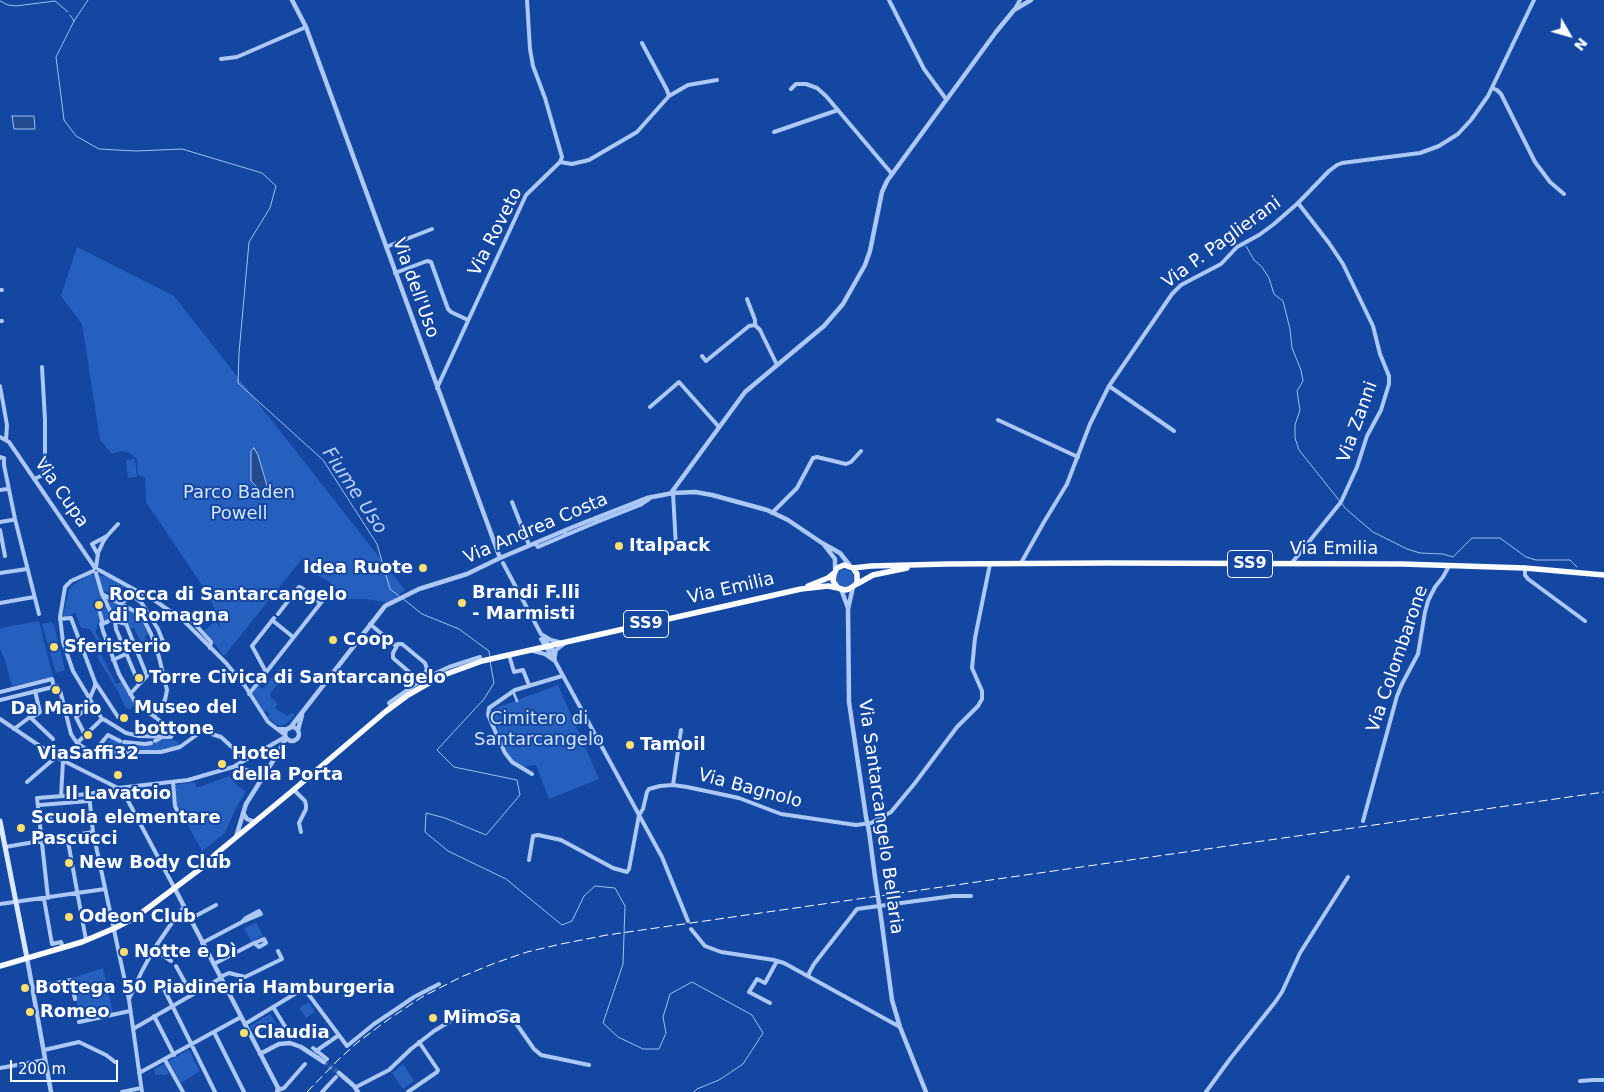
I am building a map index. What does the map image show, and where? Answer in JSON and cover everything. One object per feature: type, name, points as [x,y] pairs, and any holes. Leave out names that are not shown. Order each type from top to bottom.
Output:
[{"type":"main road","name":"Via Emilia","points":[[802,589],[828,578],[840,566],[1021,563],[1291,564],[1526,568],[1604,575]]},
{"type":"main road","name":"Via Emilia","points":[[236,837],[392,707],[423,685],[441,676],[473,664],[531,650],[802,589],[828,586],[845,590],[873,575],[923,565]]},
{"type":"main road","points":[[852,567],[858,574],[857,582],[854,586]]},
{"type":"main road","points":[[834,572],[834,581],[840,588]]},
{"type":"main road","points":[[0,821],[27,958]]},
{"type":"main road","points":[[205,865],[236,837]]},
{"type":"main road","points":[[0,966],[86,940],[136,917],[205,865],[236,837]]},
{"type":"street","name":"Via dell'Uso","points":[[292,0],[306,27],[500,558]]},
{"type":"street","points":[[527,0],[533,66],[545,98],[562,157],[560,162],[572,164],[589,160],[637,132],[669,96],[688,85],[717,80]]},
{"type":"street","points":[[889,0],[924,69],[946,99]]},
{"type":"street","points":[[676,548],[672,493],[745,392],[824,326],[843,304],[855,286],[865,265],[870,251],[882,192],[892,174],[1020,0]]},
{"type":"street","points":[[1014,10],[1031,0]]},
{"type":"street","name":"Via P. Paglierani","points":[[1021,563],[1067,484],[1090,424],[1110,386],[1167,299],[1177,288],[1221,264],[1237,247],[1259,236],[1298,203],[1329,171],[1342,163],[1420,152],[1448,142],[1471,120],[1480,108],[1492,88],[1534,0]]},
{"type":"street","points":[[221,59],[237,57],[306,27]]},
{"type":"street","points":[[642,43],[669,96]]},
{"type":"street","points":[[791,89],[796,84],[806,84],[817,88],[892,174]]},
{"type":"street","points":[[1492,88],[1501,94],[1535,162],[1550,182],[1564,194]]},
{"type":"street","points":[[774,132],[838,110]]},
{"type":"street","name":"Via Roveto","points":[[437,388],[526,195],[560,162]]},
{"type":"street","name":"Via Zanni","points":[[1291,564],[1341,501],[1357,467],[1367,436],[1381,410],[1389,389],[1389,376],[1380,354],[1373,326],[1343,264],[1298,203]]},
{"type":"street","points":[[386,247],[432,230]]},
{"type":"street","points":[[395,273],[427,261],[431,262],[448,309],[468,320]]},
{"type":"street","points":[[747,299],[755,325],[760,330],[777,365]]},
{"type":"street","points":[[702,356],[706,361],[749,326],[755,325]]},
{"type":"street","points":[[34,480],[41,476],[44,470],[45,420],[42,367]]},
{"type":"street","points":[[650,407],[680,382],[719,427]]},
{"type":"street","points":[[0,386],[7,425],[6,440]]},
{"type":"street","points":[[1110,386],[1174,431]]},
{"type":"street","points":[[998,420],[1078,457]]},
{"type":"street","name":"Via Cupa","points":[[0,437],[9,442],[97,570]]},
{"type":"street","points":[[772,513],[797,488],[813,458],[817,457],[846,464],[861,451]]},
{"type":"street","points":[[2,458],[39,614]]},
{"type":"street","points":[[0,490],[7,489]]},
{"type":"street","name":"Via Andrea Costa","points":[[289,728],[380,611],[387,605],[419,589],[467,574],[529,545],[565,533],[650,497],[672,493],[695,492],[743,502],[788,520],[840,553],[852,567]]},
{"type":"street","points":[[512,502],[529,545]]},
{"type":"street","points":[[0,522],[12,520]]},
{"type":"street","points":[[118,524],[107,536],[98,555],[97,570],[102,594],[114,619],[117,632],[139,684]]},
{"type":"street","points":[[0,530],[6,556]]},
{"type":"street","points":[[98,555],[92,544],[107,536]]},
{"type":"street","name":"Via Andrea Costa","points":[[822,543],[835,560],[834,572]]},
{"type":"street","points":[[503,563],[547,647],[553,650],[560,676],[586,717],[662,857],[688,921]]},
{"type":"street","name":"Via Bagnolo","points":[[639,815],[644,809],[648,790],[673,785],[739,798],[781,814],[856,825],[872,823],[891,812],[956,728],[980,702],[982,692],[972,668],[990,564]]},
{"type":"street","name":"Via Colombarone","points":[[1363,821],[1397,696],[1418,654],[1427,607],[1435,587],[1449,566]]},
{"type":"street","points":[[1526,568],[1525,575],[1528,580],[1585,621]]},
{"type":"street","points":[[0,573],[27,569]]},
{"type":"street","points":[[144,710],[170,728],[176,729],[171,737],[131,735],[126,733],[102,719],[89,700],[73,671],[64,642],[60,620],[65,587],[71,581],[97,570],[120,581],[176,615],[226,663],[245,686],[265,718],[291,742]]},
{"type":"street","name":"Via Santarcangelo Bellaria","points":[[854,586],[848,609],[849,702],[892,1000],[900,1027],[926,1092]]},
{"type":"street","points":[[266,672],[252,646],[299,588],[302,588],[320,603]]},
{"type":"street","name":"Via Santarcangelo Bellaria","points":[[840,588],[848,609]]},
{"type":"street","points":[[102,594],[136,612],[143,618],[151,634],[167,690],[165,700],[154,716]]},
{"type":"street","points":[[249,694],[327,595]]},
{"type":"street","points":[[120,603],[134,596],[158,630],[166,649]]},
{"type":"street","points":[[0,603],[34,597]]},
{"type":"street","points":[[184,612],[211,642],[210,648]]},
{"type":"street","points":[[100,613],[113,660],[136,705]]},
{"type":"street","points":[[275,617],[293,637]]},
{"type":"street","points":[[60,620],[71,618],[95,682],[118,716]]},
{"type":"street","points":[[102,624],[114,619],[123,622],[128,628],[147,676],[130,694]]},
{"type":"street","points":[[370,624],[396,646]]},
{"type":"street","points":[[117,632],[128,628]]},
{"type":"street","points":[[542,636],[565,643]]},
{"type":"street","points":[[531,650],[538,645],[542,636]]},
{"type":"street","points":[[554,659],[556,650],[565,643]]},
{"type":"street","points":[[402,644],[424,663],[427,669],[424,675],[415,677],[393,658],[392,652],[396,646],[402,644]]},
{"type":"street","points":[[531,650],[554,659]]},
{"type":"street","points":[[113,660],[126,654]]},
{"type":"street","points":[[507,656],[514,672],[523,670],[529,685]]},
{"type":"street","points":[[392,707],[389,703],[424,679],[449,666],[480,657]]},
{"type":"street","points":[[532,774],[512,762],[508,757],[488,715],[489,708],[514,691],[560,676]]},
{"type":"street","points":[[0,692],[52,679],[55,686],[60,690],[69,728],[77,743],[90,752],[161,752],[180,747],[202,732],[221,737],[245,759]]},
{"type":"street","points":[[245,686],[248,687],[259,681]]},
{"type":"street","points":[[89,700],[95,682]]},
{"type":"street","points":[[0,700],[55,686]]},
{"type":"street","points":[[11,689],[13,697]]},
{"type":"street","points":[[14,729],[40,712],[35,691]]},
{"type":"street","points":[[514,691],[517,701]]},
{"type":"street","points":[[85,735],[76,717],[92,705]]},
{"type":"street","name":"Via Andrea Costa","points":[[298,730],[304,710]]},
{"type":"street","points":[[574,722],[586,717]]},
{"type":"street","points":[[31,718],[53,739]]},
{"type":"street","points":[[0,719],[56,757],[118,788]]},
{"type":"street","points":[[77,743],[102,719]]},
{"type":"street","points":[[236,837],[242,812],[278,753],[289,728]]},
{"type":"street","points":[[278,729],[294,728],[298,730],[296,740],[278,753]]},
{"type":"street","name":"Via Bagnolo","points":[[673,785],[681,730]]},
{"type":"street","points":[[94,752],[108,735],[122,742],[144,744],[162,737]]},
{"type":"street","points":[[63,948],[61,942],[52,944],[37,798],[89,794],[118,788],[188,780],[235,766],[285,737]]},
{"type":"street","points":[[235,766],[238,759],[237,752]]},
{"type":"street","points":[[27,782],[56,757]]},
{"type":"street","points":[[61,796],[63,761]]},
{"type":"street","points":[[235,766],[264,774]]},
{"type":"street","points":[[173,782],[175,806],[180,816]]},
{"type":"street","points":[[124,788],[126,797],[221,977],[277,1091],[284,1088],[305,1064]]},
{"type":"street","points":[[294,790],[305,801],[306,805],[300,823],[301,832]]},
{"type":"street","points":[[89,794],[93,832],[128,1000],[142,1090],[122,1092]]},
{"type":"street","points":[[40,805],[89,802]]},
{"type":"street","points":[[242,812],[247,819],[255,822]]},
{"type":"street","points":[[529,860],[534,835],[561,840],[613,868],[626,872],[629,869],[639,815]]},
{"type":"street","points":[[39,820],[91,816]]},
{"type":"street","points":[[5,847],[93,832]]},
{"type":"street","points":[[67,836],[86,940]]},
{"type":"street","points":[[1206,1092],[1276,1001],[1300,953],[1348,877]]},
{"type":"street","points":[[0,904],[105,889]]},
{"type":"street","points":[[809,976],[814,964],[858,909],[954,896],[971,896]]},
{"type":"street","points":[[190,919],[216,905]]},
{"type":"street","points":[[128,1000],[154,949],[184,907]]},
{"type":"street","points":[[202,943],[242,922]]},
{"type":"street","points":[[691,929],[705,946],[712,950],[778,961],[809,976],[900,1027]]},
{"type":"street","points":[[214,964],[254,944]]},
{"type":"street","points":[[154,949],[171,961]]},
{"type":"street","points":[[133,1029],[229,973],[245,978],[282,959],[278,951]]},
{"type":"street","points":[[27,958],[51,1092]]},
{"type":"street","points":[[770,1003],[749,992],[757,979],[765,983],[778,961]]},
{"type":"street","points":[[176,966],[192,995]]},
{"type":"street","points":[[32,988],[71,980],[75,999]]},
{"type":"street","points":[[245,1024],[301,989],[305,990],[347,1046],[414,997],[439,984]]},
{"type":"street","points":[[162,985],[215,1092]]},
{"type":"street","points":[[273,1006],[291,1036]]},
{"type":"street","points":[[79,1022],[130,1011]]},
{"type":"street","points":[[358,1086],[389,1070],[419,1042],[468,1011],[479,1018],[506,1011],[534,1049],[541,1055],[588,1065]]},
{"type":"street","points":[[154,1016],[174,1055]]},
{"type":"street","points":[[139,1074],[241,1016]]},
{"type":"street","points":[[214,1032],[244,1092]]},
{"type":"street","points":[[325,1060],[314,1049],[339,1035]]},
{"type":"street","points":[[44,1050],[79,1042],[106,1055],[115,1062]]},
{"type":"street","points":[[259,1052],[285,1042],[295,1044],[325,1060]]},
{"type":"street","points":[[408,1092],[438,1070],[419,1042]]},
{"type":"street","points":[[0,1068],[45,1060]]},
{"type":"street","points":[[165,1060],[183,1092]]},
{"type":"street","points":[[322,1092],[338,1075],[354,1086],[358,1092]]},
{"type":"street","points":[[1580,1081],[1604,1080]]},
{"type":"green space","name":"Parco Baden Powell","points":[[77,247],[174,296],[405,590],[389,603],[367,599],[348,599],[328,581],[311,572],[302,559],[224,656],[204,631],[215,621],[221,629],[210,597],[146,502],[145,477],[138,475],[137,459],[128,452],[121,451],[112,454],[100,440],[82,324],[61,296]]},
{"type":"green space","points":[[135,459],[137,477],[128,478],[126,460]]},
{"type":"green space","points":[[841,569],[849,569],[854,574],[852,585],[841,587],[836,582],[836,574]]},
{"type":"green space","points":[[90,574],[110,577],[124,587],[120,591],[124,594],[118,598],[106,591],[103,593],[143,618],[150,634],[145,636],[147,640],[141,643],[134,628],[130,628],[127,620],[111,617],[97,624],[96,633],[100,640],[96,640],[90,629],[81,628],[76,614],[74,613],[66,618],[63,616],[69,590]]},
{"type":"green space","points":[[39,621],[53,677],[12,686],[0,648],[0,628]]},
{"type":"green space","name":"Sferisterio","points":[[52,622],[65,670],[56,673],[42,624]]},
{"type":"green space","points":[[101,654],[116,684],[123,681],[137,705],[130,709],[125,707],[119,693],[97,657]]},
{"type":"green space","points":[[281,666],[283,667],[277,675],[282,679],[270,696],[278,704],[275,708],[287,716],[292,713],[295,715],[286,724],[281,726],[267,717],[270,714],[267,711],[264,712],[253,693],[258,685],[263,689]]},
{"type":"green space","name":"Cimitero di Santarcangelo","points":[[558,685],[599,779],[549,799],[536,765],[521,767],[508,758],[491,710]]},
{"type":"green space","points":[[110,738],[126,745],[145,746],[164,739],[177,741],[181,746],[158,751],[139,752],[101,750]]},
{"type":"green space","points":[[229,776],[238,786],[246,791],[225,833],[202,851],[177,805],[175,785],[195,782],[196,787],[199,787]]},
{"type":"green space","points":[[256,922],[263,936],[252,942],[244,929]]},
{"type":"green space","points":[[103,968],[113,1013],[80,1020],[72,978]]},
{"type":"green space","points":[[309,1002],[315,1012],[306,1018],[299,1008]]},
{"type":"green space","points":[[270,1014],[276,1023],[256,1035],[250,1026]]},
{"type":"green space","points":[[189,1050],[200,1071],[181,1083],[168,1061]]},
{"type":"green space","points":[[165,1064],[169,1073],[166,1075],[155,1075],[154,1069]]},
{"type":"green space","points":[[403,1064],[414,1081],[403,1089],[392,1073]]},
{"type":"shaded area","points":[[12,116],[34,116],[35,129],[14,129]]},
{"type":"shaded area","points":[[254,448],[258,455],[268,489],[260,490],[251,481],[251,451]]},
{"type":"waterway","name":"Fiume Uso","points":[[88,0],[74,21],[56,57],[64,120],[76,136],[99,149],[136,151],[182,149],[262,173],[276,186],[270,208],[249,242],[238,383],[323,460],[377,544],[390,589],[399,596]]},
{"type":"waterway","points":[[0,1],[16,6],[55,1],[68,12]]},
{"type":"waterway","name":"Fiume Uso","points":[[70,15],[74,21]]},
{"type":"waterway","points":[[1246,246],[1254,260],[1262,267],[1269,278],[1274,294],[1283,301],[1290,329],[1292,348],[1301,370],[1303,381],[1297,391],[1300,410],[1295,425],[1295,438],[1299,450],[1346,509],[1373,532],[1407,549],[1420,553],[1443,554],[1453,557],[1472,538],[1500,538],[1526,557],[1536,560],[1570,560],[1577,567]]},
{"type":"waterway","name":"Fiume Uso","points":[[402,598],[422,614],[459,629],[489,651],[490,657]]},
{"type":"waterway","name":"Fiume Uso","points":[[490,661],[494,683],[484,699],[437,750],[454,767],[517,780],[520,795],[486,835],[445,818],[426,813],[425,832],[448,851],[506,879],[562,925],[572,921],[584,896],[595,886],[615,888],[625,906],[623,964],[603,1023],[618,1037],[643,1049],[659,1049],[666,1033],[663,1017],[670,994],[692,982],[752,1015],[763,1033],[743,1064],[719,1080],[694,1092]]},
{"type":"tunnel","points":[[324,1062],[339,1073]]},
{"type":"railway","points":[[307,1092],[358,1042],[422,997],[461,977],[495,963],[527,952],[561,944],[607,935],[1604,792]]},
{"type":"place","name":"Italpack","points":[[619,546]]},
{"type":"place","name":"Idea Ruote","points":[[423,568]]},
{"type":"place","name":"Brandi F.lli - Marmisti","points":[[462,603]]},
{"type":"place","name":"Rocca di Santarcangelo di Romagna","points":[[99,605]]},
{"type":"place","name":"Coop","points":[[333,640]]},
{"type":"place","name":"Sferisterio","points":[[54,647]]},
{"type":"place","name":"Torre Civica di Santarcangelo","points":[[139,678]]},
{"type":"place","name":"Da Mario","points":[[56,690]]},
{"type":"place","name":"Museo del bottone","points":[[124,718]]},
{"type":"place","name":"ViaSaffi32","points":[[88,735]]},
{"type":"place","name":"Tamoil","points":[[630,745]]},
{"type":"place","name":"Hotel della Porta","points":[[222,764]]},
{"type":"place","name":"Il Lavatoio","points":[[118,775]]},
{"type":"place","name":"Scuola elementare Pascucci","points":[[21,828]]},
{"type":"place","name":"New Body Club","points":[[69,863]]},
{"type":"place","name":"Odeon Club","points":[[69,917]]},
{"type":"place","name":"Notte e Dì","points":[[124,952]]},
{"type":"place","name":"Bottega 50 Piadineria Hamburgeria","points":[[25,988]]},
{"type":"place","name":"Romeo","points":[[30,1012]]},
{"type":"place","name":"Mimosa","points":[[433,1018]]},
{"type":"place","name":"Claudia","points":[[244,1033]]}]
